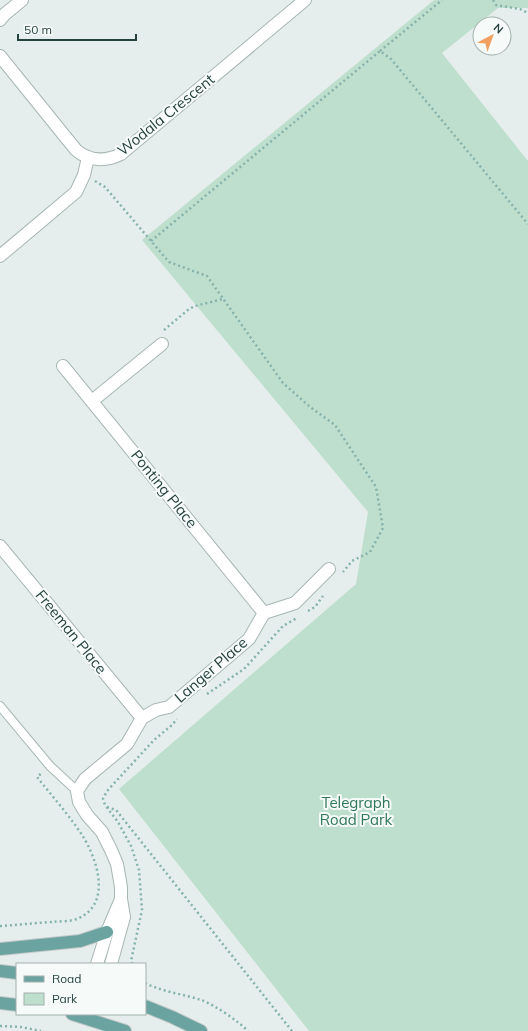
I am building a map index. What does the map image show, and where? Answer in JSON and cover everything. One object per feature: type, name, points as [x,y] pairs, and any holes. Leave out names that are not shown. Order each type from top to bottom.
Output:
[{"type":"main road","points":[[0,949],[80,941],[107,932]]},
{"type":"main road","points":[[0,971],[16,973]]},
{"type":"main road","points":[[0,1003],[16,1005]]},
{"type":"main road","points":[[146,1006],[201,1031]]},
{"type":"main road","points":[[79,1015],[97,1017],[125,1031]]},
{"type":"street","points":[[0,20],[22,0]]},
{"type":"street","name":"Wodala Crescent","points":[[0,56],[76,150],[88,157],[105,160],[114,158],[121,154],[305,0]]},
{"type":"street","points":[[0,256],[76,192],[84,175],[88,157]]},
{"type":"street","points":[[92,401],[162,344]]},
{"type":"street","name":"Ponting Place","points":[[63,366],[264,613]]},
{"type":"street","name":"Freeman Place","points":[[0,546],[142,718]]},
{"type":"street","points":[[264,613],[295,603],[329,569]]},
{"type":"street","name":"Langer Place","points":[[142,718],[156,710],[169,707],[249,639],[264,613]]},
{"type":"street","points":[[111,963],[124,917],[121,887],[111,850],[102,832],[79,802],[78,791],[85,779],[127,744],[142,718]]},
{"type":"street","points":[[97,963],[107,932],[121,899]]},
{"type":"lane","points":[[0,706],[50,766],[78,791]]},
{"type":"path","points":[[151,241],[442,0]]},
{"type":"path","points":[[492,0],[496,5],[520,9],[528,13]]},
{"type":"path","points":[[380,51],[391,59],[528,224]]},
{"type":"path","points":[[84,175],[105,187],[169,262],[207,276],[283,383],[310,407],[335,425],[376,487],[383,528],[370,552],[352,562],[339,576]]},
{"type":"path","points":[[162,344],[162,332],[189,310],[195,306],[223,299]]},
{"type":"path","points":[[205,696],[244,669],[283,626],[315,607],[324,595]]},
{"type":"path","points":[[103,799],[107,791],[154,740],[172,725],[181,714]]},
{"type":"path","points":[[0,926],[77,919],[94,906],[97,898],[99,884],[94,858],[83,836],[37,777],[42,773]]},
{"type":"path","points":[[107,807],[116,810],[292,1031]]},
{"type":"path","points":[[146,983],[166,991],[202,1001],[242,1024],[248,1031]]},
{"type":"path","points":[[0,1026],[21,1027],[41,1031]]},
{"type":"green space","name":"Telegraph Road Park","points":[[434,0],[528,0],[528,8],[498,8],[488,16],[472,16],[472,29],[442,53],[528,161],[528,1031],[309,1031],[119,789],[356,584],[368,512],[142,240]]}]
